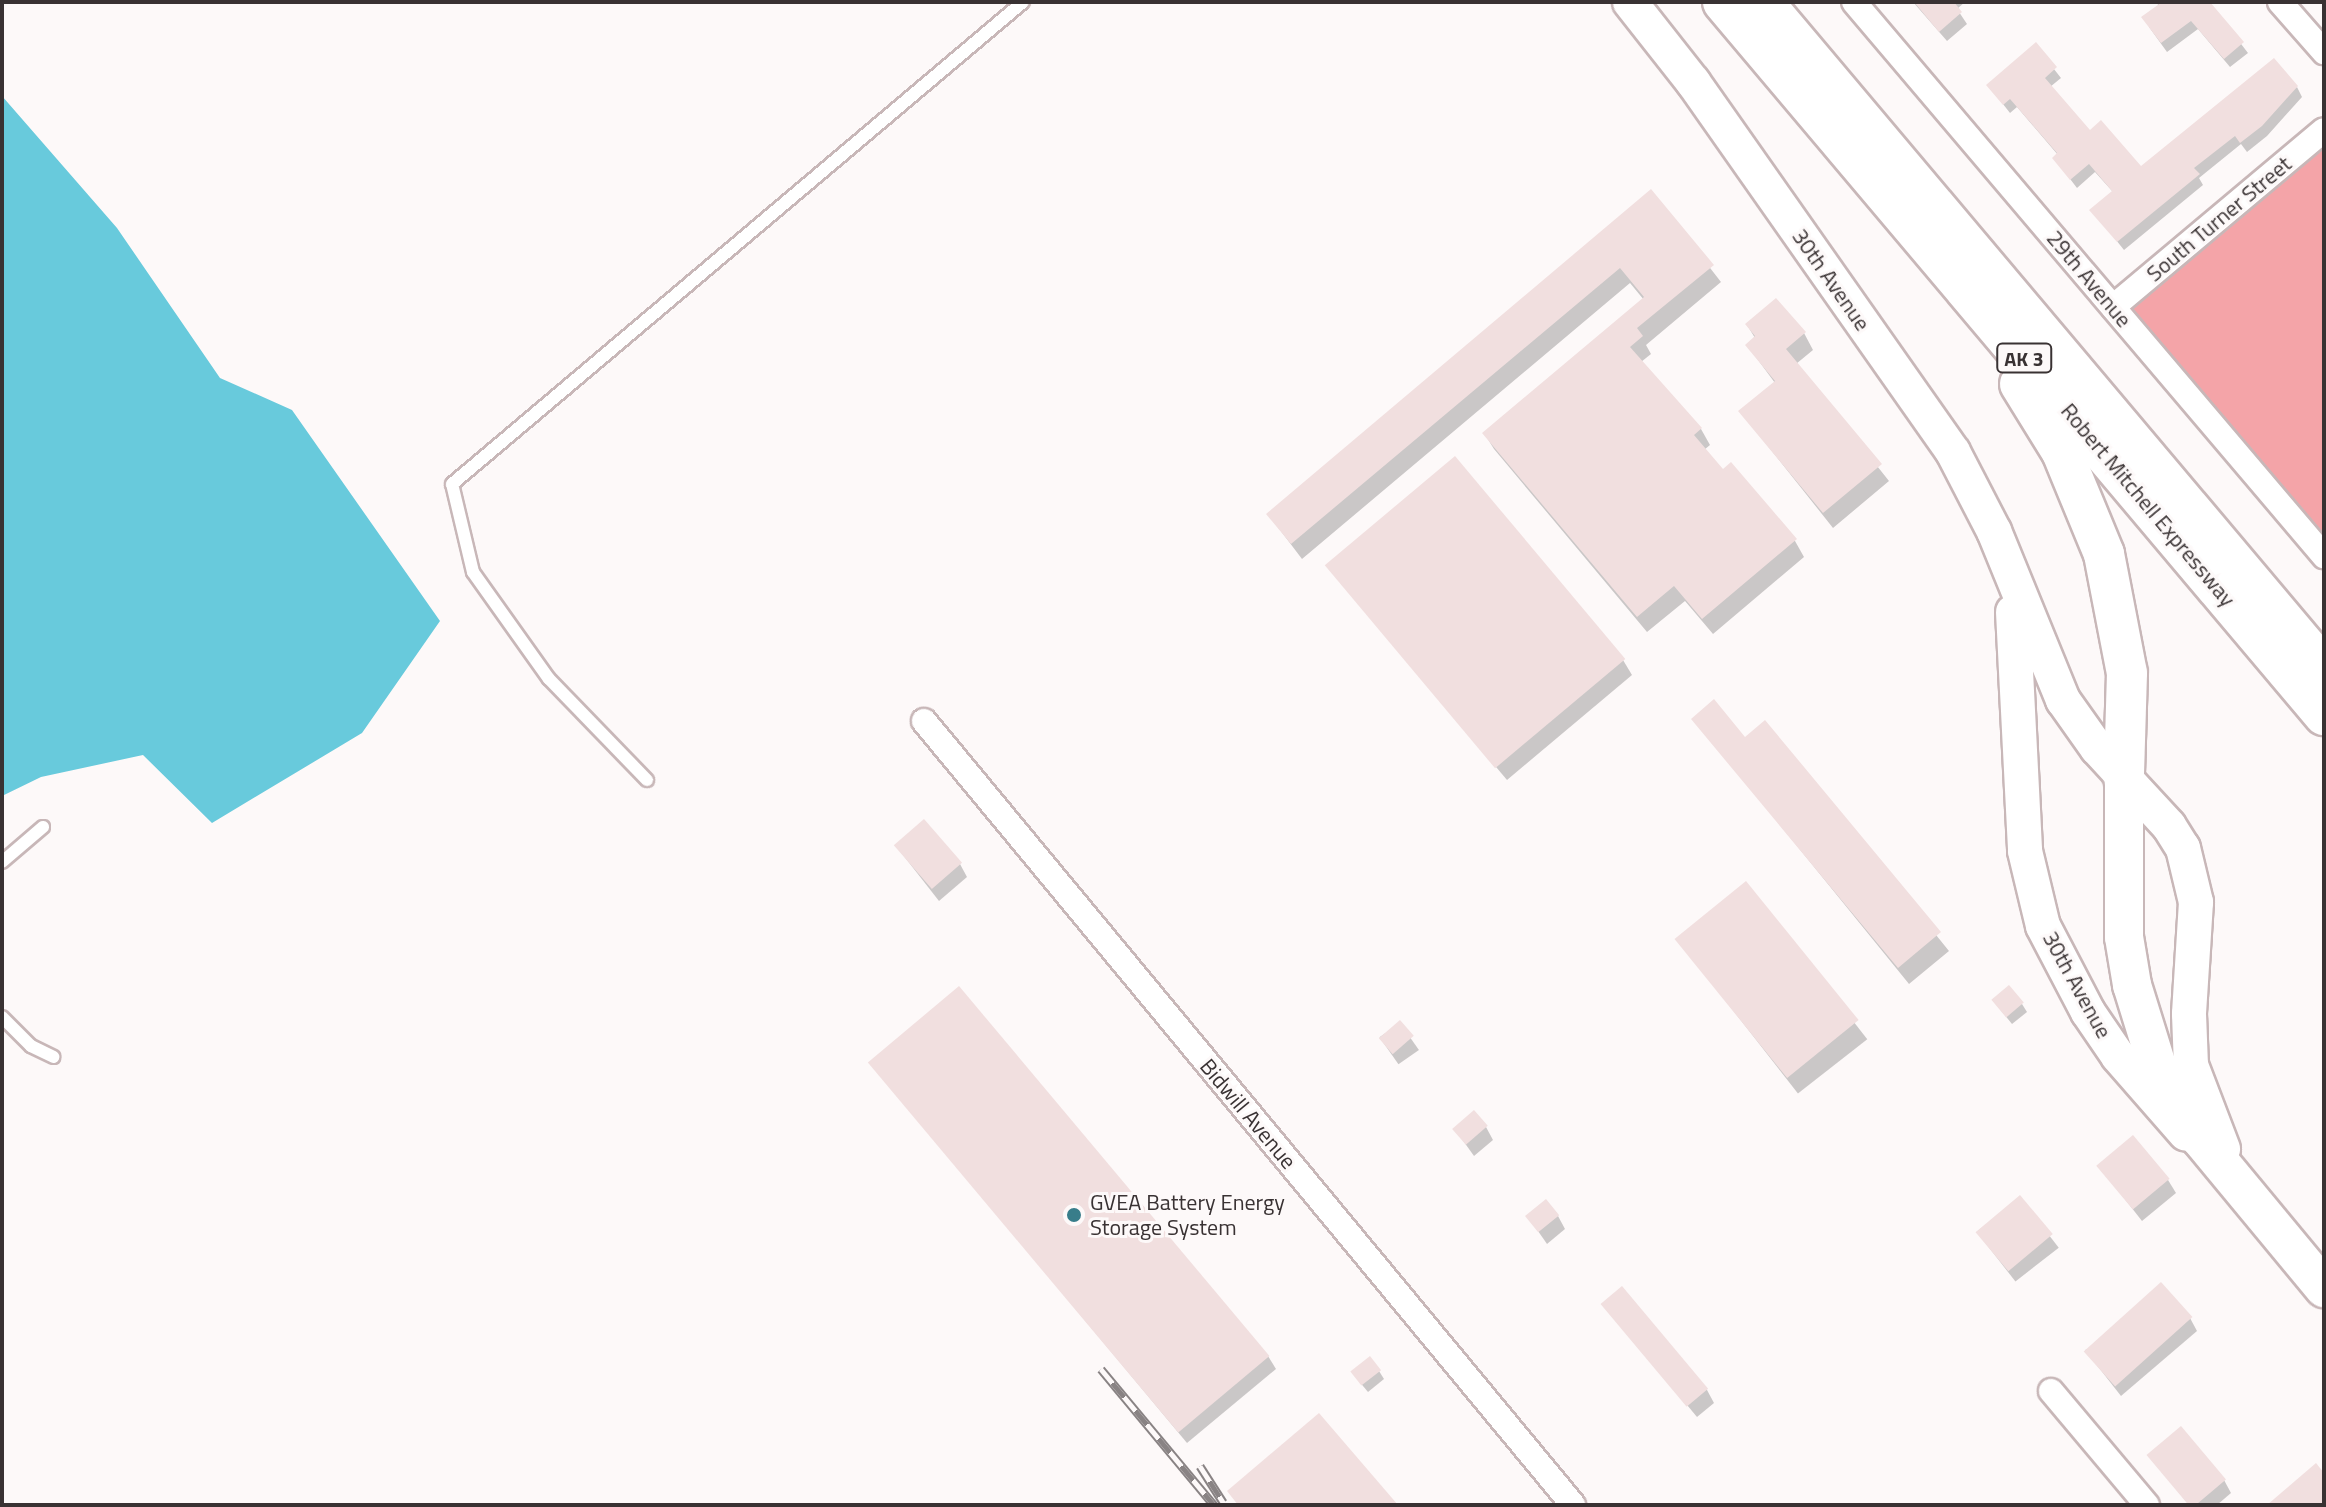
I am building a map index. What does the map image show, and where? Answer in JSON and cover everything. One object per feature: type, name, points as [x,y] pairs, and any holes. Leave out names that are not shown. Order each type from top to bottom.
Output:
[{"type":"highway","name":"Robert Mitchell Expressway","points":[[1723,2],[2324,715]]},
{"type":"highway","name":"Robert Mitchell Expressway","points":[[1763,2],[2324,666]]},
{"type":"highway","points":[[1826,125],[2025,391],[2084,499],[2121,628],[2127,673],[2124,777]]},
{"type":"main road","name":"30th Avenue","points":[[1630,2],[1693,82],[1953,452],[1981,501],[2063,700],[2124,777],[2169,826],[2192,874],[2196,902],[2189,1014],[2191,1065],[2213,1130],[2251,1203]]},
{"type":"main road","name":"30th Avenue","points":[[2009,572],[2019,673],[2024,838],[2043,926],[2088,1012],[2118,1056],[2324,1288]]},
{"type":"main road","points":[[2124,777],[2123,924],[2143,1028],[2175,1100],[2251,1203]]},
{"type":"street","name":"29th Avenue","points":[[1854,2],[2324,556]]},
{"type":"street","points":[[2280,2],[2324,52]]},
{"type":"street","name":"South Turner Street","points":[[2113,307],[2324,130]]},
{"type":"street","name":"Bidwill Avenue","points":[[924,721],[1573,1505]]},
{"type":"street","points":[[2051,1391],[2137,1502]]},
{"type":"lane","points":[[647,780],[549,679],[473,572],[452,484],[1023,2]]},
{"type":"lane","points":[[2,862],[43,827]]},
{"type":"lane","points":[[2,1017],[31,1046],[54,1057]]},
{"type":"shaded area","points":[[2324,130],[2324,556],[2113,307]]},
{"type":"water","points":[[2,96],[117,228],[220,378],[292,410],[440,621],[362,733],[212,823],[143,755],[41,777],[2,796]]},
{"type":"building","points":[[1914,2],[1954,2],[1962,12],[1939,32]]},
{"type":"building","points":[[2162,2],[2210,2],[2244,42],[2224,59],[2191,21],[2161,43],[2141,17]]},
{"type":"building","points":[[2036,42],[2057,67],[2045,78],[2090,130],[2101,120],[2141,166],[2274,58],[2298,86],[2262,126],[2240,143],[2235,136],[2194,168],[2200,174],[2117,242],[2089,210],[2112,191],[2089,164],[2070,180],[2052,158],[2057,153],[2010,99],[2003,105],[1986,85]]},
{"type":"building","points":[[1651,189],[1714,265],[1637,328],[1643,336],[1630,347],[1702,428],[1694,435],[1723,469],[1731,462],[1797,539],[1702,619],[1674,586],[1637,617],[1482,433],[1644,297],[1620,268],[1291,544],[1266,514]]},
{"type":"building","points":[[1776,298],[1806,332],[1786,349],[1882,464],[1823,513],[1738,411],[1775,381],[1745,345],[1755,336],[1745,324]]},
{"type":"building","points":[[1455,456],[1625,659],[1495,768],[1325,565]]},
{"type":"building","points":[[1714,699],[1745,737],[1765,720],[1941,932],[1898,968],[1691,719]]},
{"type":"building","points":[[924,819],[962,863],[932,889],[894,845]]},
{"type":"building","points":[[1746,881],[1859,1020],[1787,1078],[1675,939]]},
{"type":"building","points":[[2009,985],[2024,1003],[2006,1017],[1991,1000]]},
{"type":"building","name":"GVEA Battery Energy Storage System","points":[[959,986],[1269,1356],[1178,1432],[868,1062]]},
{"type":"building","points":[[1400,1020],[1414,1036],[1393,1054],[1379,1038]]},
{"type":"building","points":[[1474,1110],[1488,1126],[1466,1145],[1452,1129]]},
{"type":"building","points":[[2133,1135],[2170,1179],[2133,1210],[2096,1166]]},
{"type":"building","points":[[2020,1195],[2053,1234],[2008,1271],[1976,1232]]},
{"type":"building","points":[[1546,1199],[1559,1215],[1538,1232],[1525,1216]]},
{"type":"building","points":[[2161,1282],[2192,1317],[2115,1387],[2084,1352]]},
{"type":"building","points":[[1622,1286],[1708,1389],[1687,1407],[1601,1304]]},
{"type":"building","points":[[1370,1356],[1381,1370],[1361,1386],[1350,1371]]},
{"type":"building","points":[[1319,1413],[1398,1505],[1238,1505],[1227,1491]]},
{"type":"building","points":[[2181,1426],[2226,1480],[2196,1505],[2189,1505],[2147,1455]]},
{"type":"building","points":[[2316,1463],[2324,1473],[2324,1505],[2267,1505]]},
{"type":"railway","points":[[1101,1369],[1214,1505]]},
{"type":"railway","points":[[1200,1466],[1223,1502]]},
{"type":"place","name":"GVEA Battery Energy Storage System","points":[[1074,1215]]}]
